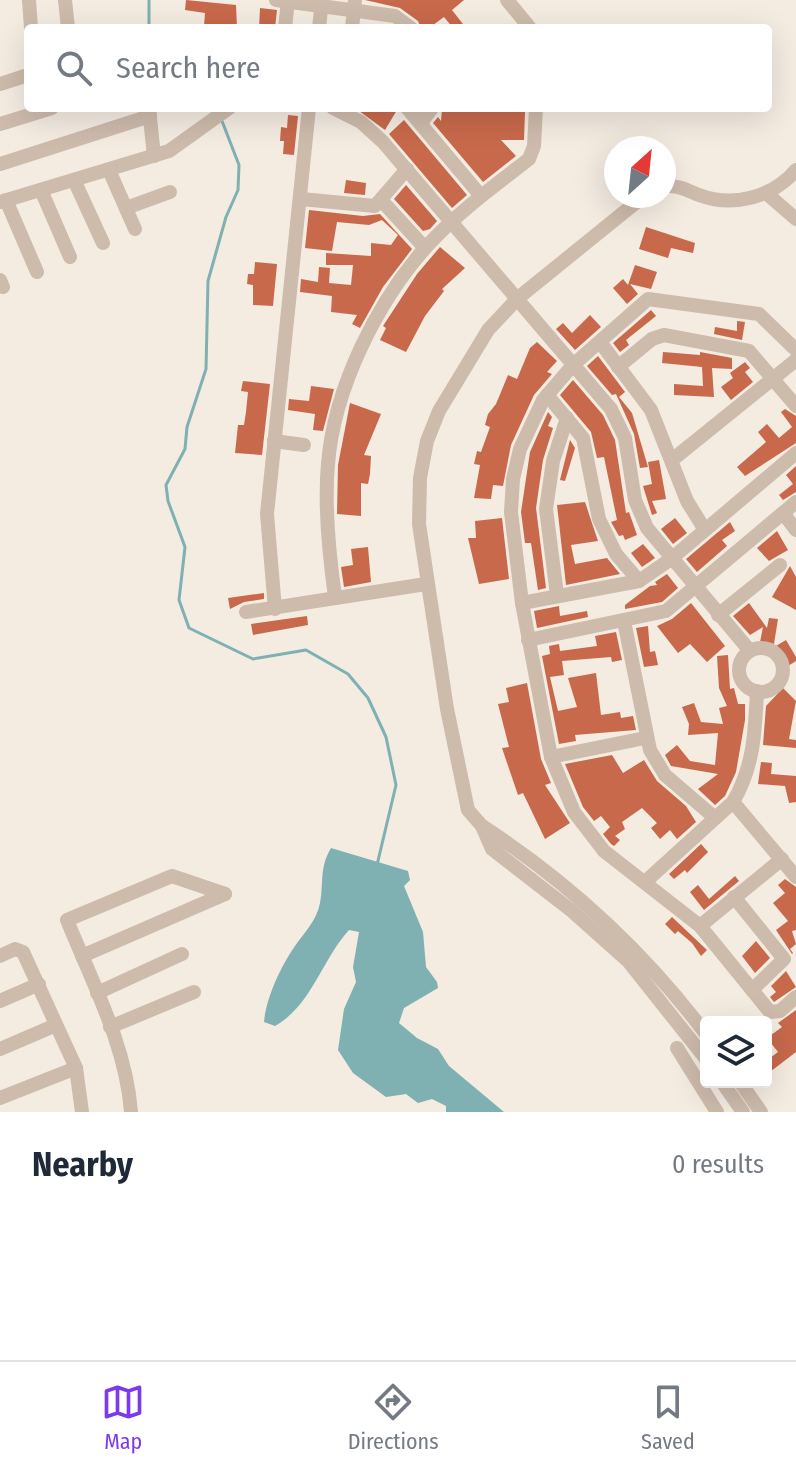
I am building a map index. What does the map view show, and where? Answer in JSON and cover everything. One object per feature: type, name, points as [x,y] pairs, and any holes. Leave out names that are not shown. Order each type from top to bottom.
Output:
[{"type":"street","points":[[29,0],[31,24]]},
{"type":"street","points":[[65,0],[68,24]]},
{"type":"street","points":[[285,24],[284,0],[355,4],[395,16],[406,24]]},
{"type":"street","points":[[507,0],[527,24]]},
{"type":"street","points":[[319,24],[322,3]]},
{"type":"street","points":[[352,24],[355,4]]},
{"type":"street","points":[[0,79],[24,76]]},
{"type":"street","points":[[0,124],[39,112]]},
{"type":"street","points":[[0,164],[150,112],[154,156]]},
{"type":"street","points":[[275,609],[267,514],[309,112]]},
{"type":"street","points":[[344,112],[372,132],[407,169],[611,409],[625,438],[635,500],[647,528],[750,651]]},
{"type":"street","points":[[411,112],[481,196]]},
{"type":"street","points":[[421,123],[429,112]]},
{"type":"street","points":[[335,597],[328,464],[337,418],[359,356],[392,293],[425,248],[533,152],[536,112]]},
{"type":"street","points":[[37,272],[3,201],[169,151],[221,113]]},
{"type":"street","points":[[301,199],[365,207],[382,201],[407,169]]},
{"type":"street","points":[[109,170],[135,229]]},
{"type":"street","points":[[676,185],[700,196],[722,200],[745,199],[766,193],[796,170]]},
{"type":"street","points":[[74,180],[103,243]]},
{"type":"street","points":[[41,190],[70,257]]},
{"type":"street","points":[[126,208],[170,192]]},
{"type":"street","points":[[766,193],[796,219]]},
{"type":"street","points":[[382,201],[425,248]]},
{"type":"street","points":[[629,208],[518,298],[488,330],[439,411],[427,441],[420,478],[419,524],[426,584],[468,810],[482,826],[527,855],[606,921],[668,984],[700,1026]]},
{"type":"street","points":[[796,350],[759,314],[653,298],[644,302],[573,365],[547,395],[520,449],[513,479],[511,512],[528,640],[551,757],[560,785],[592,838],[700,926],[770,1012],[775,1013],[796,997]]},
{"type":"street","points":[[618,367],[652,339],[664,335],[749,351],[796,406]]},
{"type":"street","points":[[600,342],[651,410],[687,501],[705,530]]},
{"type":"street","points":[[672,460],[796,360]]},
{"type":"street","points":[[547,395],[583,438],[599,519],[609,543],[639,581]]},
{"type":"street","points":[[557,595],[546,509],[553,461],[567,418]]},
{"type":"street","points":[[274,441],[304,445]]},
{"type":"street","points":[[522,603],[639,581],[671,559],[796,453]]},
{"type":"street","points":[[528,640],[666,611],[796,502]]},
{"type":"street","points":[[783,513],[796,530]]},
{"type":"street","points":[[718,615],[780,565]]},
{"type":"street","points":[[246,612],[426,584]]},
{"type":"street","points":[[624,621],[645,738],[665,775],[714,817]]},
{"type":"street","points":[[769,649],[790,670],[775,687],[757,691],[740,677],[740,662],[750,651],[769,649]]},
{"type":"street","points":[[645,882],[733,802],[754,753],[757,691]]},
{"type":"street","points":[[551,757],[645,738]]},
{"type":"street","points":[[733,802],[796,877]]},
{"type":"street","points":[[482,826],[492,849],[563,904],[628,961],[700,1051]]},
{"type":"street","points":[[700,926],[782,859]]},
{"type":"street","points":[[82,956],[225,894],[172,876],[67,920],[110,1027],[129,1085],[131,1112]]},
{"type":"street","points":[[734,897],[784,959],[752,990]]},
{"type":"street","points":[[0,956],[15,949],[23,952],[76,1068],[82,1112]]},
{"type":"street","points":[[97,993],[182,954]]},
{"type":"street","points":[[0,1001],[39,984]]},
{"type":"street","points":[[110,1027],[194,992]]},
{"type":"street","points":[[0,1049],[56,1025]]},
{"type":"street","points":[[677,1048],[717,1112]]},
{"type":"street","points":[[0,1098],[76,1068]]},
{"type":"street","points":[[726,1088],[743,1112]]},
{"type":"street","points":[[744,1088],[761,1112]]},
{"type":"water","points":[[331,848],[408,871],[410,880],[404,886],[423,932],[426,967],[438,988],[404,1008],[399,1023],[417,1038],[438,1049],[449,1066],[504,1112],[446,1112],[446,1106],[432,1099],[418,1103],[406,1094],[386,1097],[353,1073],[338,1050],[344,1009],[356,982],[353,967],[359,932],[349,930],[307,995],[288,1017],[275,1026],[264,1022],[280,973],[318,909],[323,869]]},
{"type":"building","points":[[186,0],[236,5],[237,24],[204,24],[205,13],[185,10]]},
{"type":"building","points":[[365,0],[464,0],[452,10],[463,24],[450,24],[444,17],[434,24],[419,24],[400,8]]},
{"type":"building","points":[[260,8],[277,10],[275,24],[259,24]]},
{"type":"building","points":[[360,112],[396,112],[385,130]]},
{"type":"building","points":[[442,112],[525,112],[524,140],[501,140],[516,156],[483,182],[433,123],[438,117],[441,121]]},
{"type":"building","points":[[288,115],[298,116],[294,155],[283,154],[284,141],[280,141],[281,127],[287,128]]},
{"type":"building","points":[[404,120],[467,195],[452,208],[389,134]]},
{"type":"building","points":[[346,180],[366,183],[365,195],[344,193]]},
{"type":"building","points":[[406,185],[437,221],[430,229],[423,231],[394,199]]},
{"type":"building","points":[[309,210],[363,216],[380,214],[412,249],[383,287],[360,328],[352,324],[357,315],[331,312],[332,296],[300,292],[301,279],[318,282],[319,267],[330,268],[329,283],[351,285],[353,265],[326,265],[326,253],[371,256],[371,243],[391,245],[398,235],[382,220],[369,225],[337,222],[332,251],[305,248]]},
{"type":"building","points":[[646,227],[695,243],[693,253],[671,248],[668,258],[639,249]]},
{"type":"building","points":[[440,247],[465,268],[442,289],[444,291],[425,316],[406,352],[380,340],[386,328],[383,326],[417,274]]},
{"type":"building","points":[[255,262],[277,264],[273,306],[253,305],[253,285],[247,284],[248,274],[254,274]]},
{"type":"building","points":[[635,265],[657,272],[651,289],[630,284],[638,294],[627,304],[613,288],[623,279],[628,285]]},
{"type":"building","points":[[651,310],[656,316],[626,340],[629,345],[620,352],[613,343]]},
{"type":"building","points":[[590,315],[601,327],[575,350],[556,329],[563,323],[572,333]]},
{"type":"building","points":[[737,321],[745,322],[742,340],[714,334],[715,327],[737,331]]},
{"type":"building","points":[[537,342],[557,361],[547,372],[552,374],[534,395],[511,445],[503,486],[493,485],[491,499],[474,498],[480,465],[474,464],[477,451],[481,452],[490,427],[485,425],[488,414],[496,404],[508,375],[517,379],[530,348]]},
{"type":"building","points":[[663,352],[700,355],[700,352],[732,358],[732,369],[712,368],[714,397],[674,395],[674,384],[703,386],[702,367],[662,363]]},
{"type":"building","points":[[598,356],[625,392],[619,397],[632,413],[648,467],[640,468],[634,434],[616,394],[612,395],[587,366]]},
{"type":"building","points":[[745,362],[750,368],[745,372],[753,382],[731,400],[721,387],[733,378],[730,373]]},
{"type":"building","points":[[573,380],[603,415],[615,440],[626,513],[629,512],[637,535],[625,540],[611,522],[617,520],[604,457],[597,458],[591,432],[560,395]]},
{"type":"building","points":[[243,381],[270,384],[262,455],[235,453],[238,425],[244,425],[246,412],[248,392],[241,391]]},
{"type":"building","points":[[311,386],[334,389],[323,431],[313,430],[315,414],[288,410],[289,399],[309,401]]},
{"type":"building","points":[[350,403],[381,414],[364,455],[371,456],[368,484],[361,483],[361,516],[337,514],[338,465]]},
{"type":"building","points":[[785,409],[796,416],[796,443],[745,476],[737,467],[766,442],[758,432],[767,424],[779,438],[792,427],[781,412]]},
{"type":"building","points":[[548,412],[552,417],[548,426],[553,428],[543,460],[536,508],[546,588],[538,590],[531,543],[525,543],[521,512],[530,452]]},
{"type":"building","points":[[570,440],[575,448],[565,481],[560,480]]},
{"type":"building","points":[[659,460],[666,499],[652,501],[657,513],[652,515],[643,486],[652,484],[648,462]]},
{"type":"building","points":[[796,466],[796,492],[783,500],[779,495],[793,484],[786,475]]},
{"type":"building","points":[[585,502],[598,541],[571,545],[575,564],[607,558],[620,574],[566,585],[557,505]]},
{"type":"building","points":[[502,518],[509,579],[479,584],[468,538],[476,538],[475,521]]},
{"type":"building","points":[[675,518],[687,533],[673,544],[661,529]]},
{"type":"building","points":[[730,522],[735,531],[722,540],[727,546],[697,572],[686,559]]},
{"type":"building","points":[[777,531],[788,550],[769,561],[757,548]]},
{"type":"building","points":[[643,544],[655,558],[642,567],[631,553]]},
{"type":"building","points":[[368,547],[371,582],[344,587],[341,567],[353,565],[351,549]]},
{"type":"building","points":[[790,566],[796,577],[796,610],[772,597]]},
{"type":"building","points":[[667,574],[678,588],[662,602],[625,609],[625,605],[650,586],[657,585],[655,582]]},
{"type":"building","points":[[264,593],[264,599],[244,602],[230,609],[228,598]]},
{"type":"building","points":[[691,603],[725,646],[707,662],[690,644],[678,653],[657,626],[672,619]]},
{"type":"building","points":[[749,603],[767,628],[769,618],[778,619],[774,644],[760,642],[763,627],[750,635],[733,616]]},
{"type":"building","points":[[559,606],[560,616],[587,611],[588,617],[537,628],[534,611]]},
{"type":"building","points":[[307,616],[308,625],[253,635],[251,624]]},
{"type":"building","points":[[648,626],[650,652],[655,651],[658,665],[644,667],[636,628]]},
{"type":"building","points":[[616,632],[622,660],[612,662],[611,657],[562,661],[564,675],[550,677],[558,711],[577,707],[568,678],[596,673],[601,715],[620,712],[621,718],[633,716],[636,730],[575,735],[576,741],[559,744],[542,656],[550,654],[549,646],[559,644],[560,651],[597,646],[595,636]]},
{"type":"building","points":[[786,640],[796,657],[796,661],[788,666],[776,646]]},
{"type":"building","points":[[728,655],[730,689],[734,688],[738,704],[745,704],[745,720],[736,772],[725,796],[715,805],[698,789],[718,774],[671,766],[665,755],[677,745],[690,761],[715,765],[718,733],[688,735],[689,724],[682,707],[694,703],[701,722],[723,724],[719,708],[727,706],[719,688],[717,656]]},
{"type":"building","points":[[527,683],[541,759],[551,783],[545,785],[570,823],[545,839],[523,793],[518,795],[502,748],[509,747],[498,704],[509,702],[506,688]]},
{"type":"building","points":[[783,688],[796,701],[789,739],[796,740],[796,748],[763,745],[766,706]]},
{"type":"building","points":[[612,755],[623,773],[644,760],[657,781],[686,806],[696,822],[677,839],[670,830],[660,839],[651,828],[657,823],[642,808],[622,822],[625,829],[615,836],[620,840],[614,846],[611,844],[603,834],[610,827],[601,816],[594,821],[583,807],[565,764]]},
{"type":"building","points":[[761,762],[772,763],[771,774],[796,776],[796,802],[789,803],[785,786],[758,784]]},
{"type":"building","points":[[701,844],[708,852],[687,873],[685,870],[674,879],[669,874]]},
{"type":"building","points":[[735,876],[739,881],[704,910],[690,892],[698,885],[709,899]]},
{"type":"building","points":[[785,879],[796,887],[796,930],[792,931],[796,944],[790,949],[792,954],[776,930],[788,921],[773,903],[785,893],[778,885]]},
{"type":"building","points":[[672,917],[707,950],[701,956],[692,943],[678,931],[675,934],[665,924]]},
{"type":"building","points":[[756,941],[770,958],[755,973],[742,956]]},
{"type":"building","points":[[786,971],[796,987],[774,1002],[770,997],[776,992],[771,986]]},
{"type":"building","points":[[796,1010],[796,1052],[772,1070],[772,1056],[778,1052],[772,1044],[772,1034],[782,1027],[778,1023]]},
{"type":"waterway","points":[[149,0],[149,24]]},
{"type":"waterway","points":[[222,121],[239,165],[238,190],[226,217],[208,281],[206,369],[187,427],[185,449],[166,485],[168,501],[185,547],[179,600],[189,628],[253,659],[306,650],[348,674],[368,698],[386,737],[396,785],[377,865]]}]
